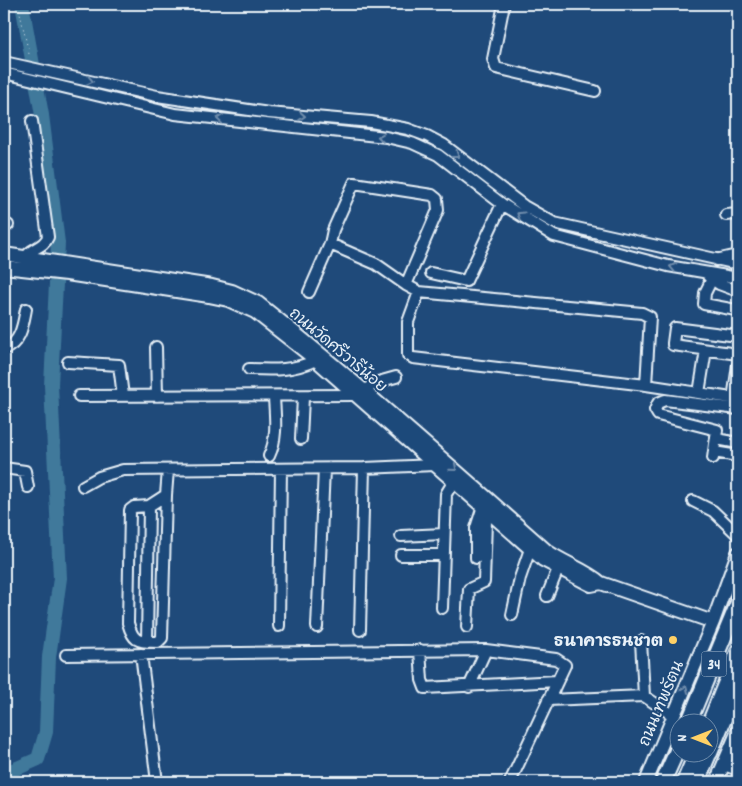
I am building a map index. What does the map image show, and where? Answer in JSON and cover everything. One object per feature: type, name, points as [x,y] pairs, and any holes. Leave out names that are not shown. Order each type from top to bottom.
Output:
[{"type":"highway","name":"ถนนเทพรัตน","points":[[692,714],[738,603]]},
{"type":"highway","points":[[700,714],[738,619]]},
{"type":"highway","points":[[713,714],[738,652]]},
{"type":"highway","name":"34","points":[[720,727],[738,685]]},
{"type":"highway","name":"ถนนเทพรัตน","points":[[663,782],[671,764]]},
{"type":"highway","points":[[671,782],[679,764]]},
{"type":"highway","points":[[684,782],[692,764]]},
{"type":"highway","name":"34","points":[[697,782],[704,764]]},
{"type":"main road","name":"ถนนวัดศรีวารีน้อย","points":[[4,254],[25,258],[41,266]]},
{"type":"main road","name":"ถนนวัดศรีวารีน้อย","points":[[4,267],[41,266],[212,286],[246,296],[272,314],[435,465],[486,508],[530,549],[558,569],[591,585],[601,583]]},
{"type":"main road","name":"ถนนวัดศรีวารีน้อย","points":[[68,269],[228,300],[255,312],[462,474],[547,551],[562,562],[594,577],[601,583],[713,622]]},
{"type":"main road","name":"ถนนเทพรัตน","points":[[675,714],[713,622],[738,552]]},
{"type":"main road","name":"ถนนเทพรัตน","points":[[646,782],[670,725]]},
{"type":"main road","points":[[716,782],[738,732]]},
{"type":"street","points":[[504,4],[493,59],[496,68],[595,91]]},
{"type":"street","points":[[4,62],[157,96],[269,113],[371,122],[427,136],[444,145],[524,206],[554,223],[738,264]]},
{"type":"street","points":[[4,73],[176,114],[386,137],[412,143],[438,155],[502,204],[554,236],[709,276],[738,278]]},
{"type":"street","points":[[268,124],[269,113]]},
{"type":"street","points":[[25,258],[30,251],[43,246],[48,237],[32,121]]},
{"type":"street","points":[[309,292],[354,183],[432,195],[437,199],[438,210],[406,285]]},
{"type":"street","points":[[431,273],[466,281],[502,204]]},
{"type":"street","points":[[726,215],[738,214]]},
{"type":"street","points":[[598,248],[601,234]]},
{"type":"street","points":[[330,244],[376,264],[419,292],[642,313],[650,318],[646,386]]},
{"type":"street","points":[[715,260],[738,255]]},
{"type":"street","points":[[709,276],[738,291]]},
{"type":"street","points":[[709,276],[704,304],[736,310]]},
{"type":"street","points":[[419,292],[407,332],[409,357],[736,399],[738,365]]},
{"type":"street","points":[[4,349],[17,340],[21,333],[26,309]]},
{"type":"street","points":[[738,336],[675,329],[673,345],[738,354]]},
{"type":"street","points":[[156,347],[157,396]]},
{"type":"street","points":[[699,393],[706,350]]},
{"type":"street","points":[[249,369],[285,370],[300,368],[316,360]]},
{"type":"street","points":[[68,362],[119,366],[123,396]]},
{"type":"street","points":[[79,396],[303,397],[359,393],[378,382],[396,377]]},
{"type":"street","points":[[270,456],[274,446],[276,430],[274,397]]},
{"type":"street","points":[[301,439],[303,397]]},
{"type":"street","points":[[738,410],[665,400],[658,403],[655,410],[658,415],[715,429],[718,433],[713,455],[738,456]]},
{"type":"street","points":[[717,439],[738,443]]},
{"type":"street","points":[[83,486],[114,472],[324,469],[435,465]]},
{"type":"street","points":[[4,468],[25,471],[28,487]]},
{"type":"street","points":[[360,630],[364,468]]},
{"type":"street","points":[[280,626],[281,469]]},
{"type":"street","points":[[316,627],[324,469]]},
{"type":"street","points":[[166,495],[149,506],[134,506],[130,510],[128,623],[131,635],[143,642],[161,642],[162,638],[168,470]]},
{"type":"street","points":[[442,608],[446,494],[454,481]]},
{"type":"street","points":[[693,501],[713,511],[738,535]]},
{"type":"street","points":[[149,506],[143,642],[139,654],[157,782]]},
{"type":"street","points":[[476,558],[476,528],[486,508]]},
{"type":"street","points":[[466,627],[469,589],[484,582],[486,508]]},
{"type":"street","points":[[401,536],[444,534]]},
{"type":"street","points":[[512,615],[520,578],[530,549]]},
{"type":"street","points":[[401,555],[443,556]]},
{"type":"street","points":[[547,596],[558,569]]},
{"type":"street","points":[[641,641],[644,696]]},
{"type":"street","points":[[420,650],[422,680],[425,688],[557,681]]},
{"type":"street","points":[[66,654],[486,650],[562,662],[565,665],[510,782]]},
{"type":"street","points":[[469,687],[486,650]]},
{"type":"street","points":[[548,700],[644,696],[671,714]]},
{"type":"street","points":[[724,765],[738,770]]},
{"type":"path","points":[[18,4],[29,54]]},
{"type":"waterway","points":[[4,774],[38,759],[46,732],[49,657],[60,578],[51,385],[58,243],[42,115],[22,4]]},
{"type":"place","name":"ธนาคารธนชาต","points":[[673,640]]}]
